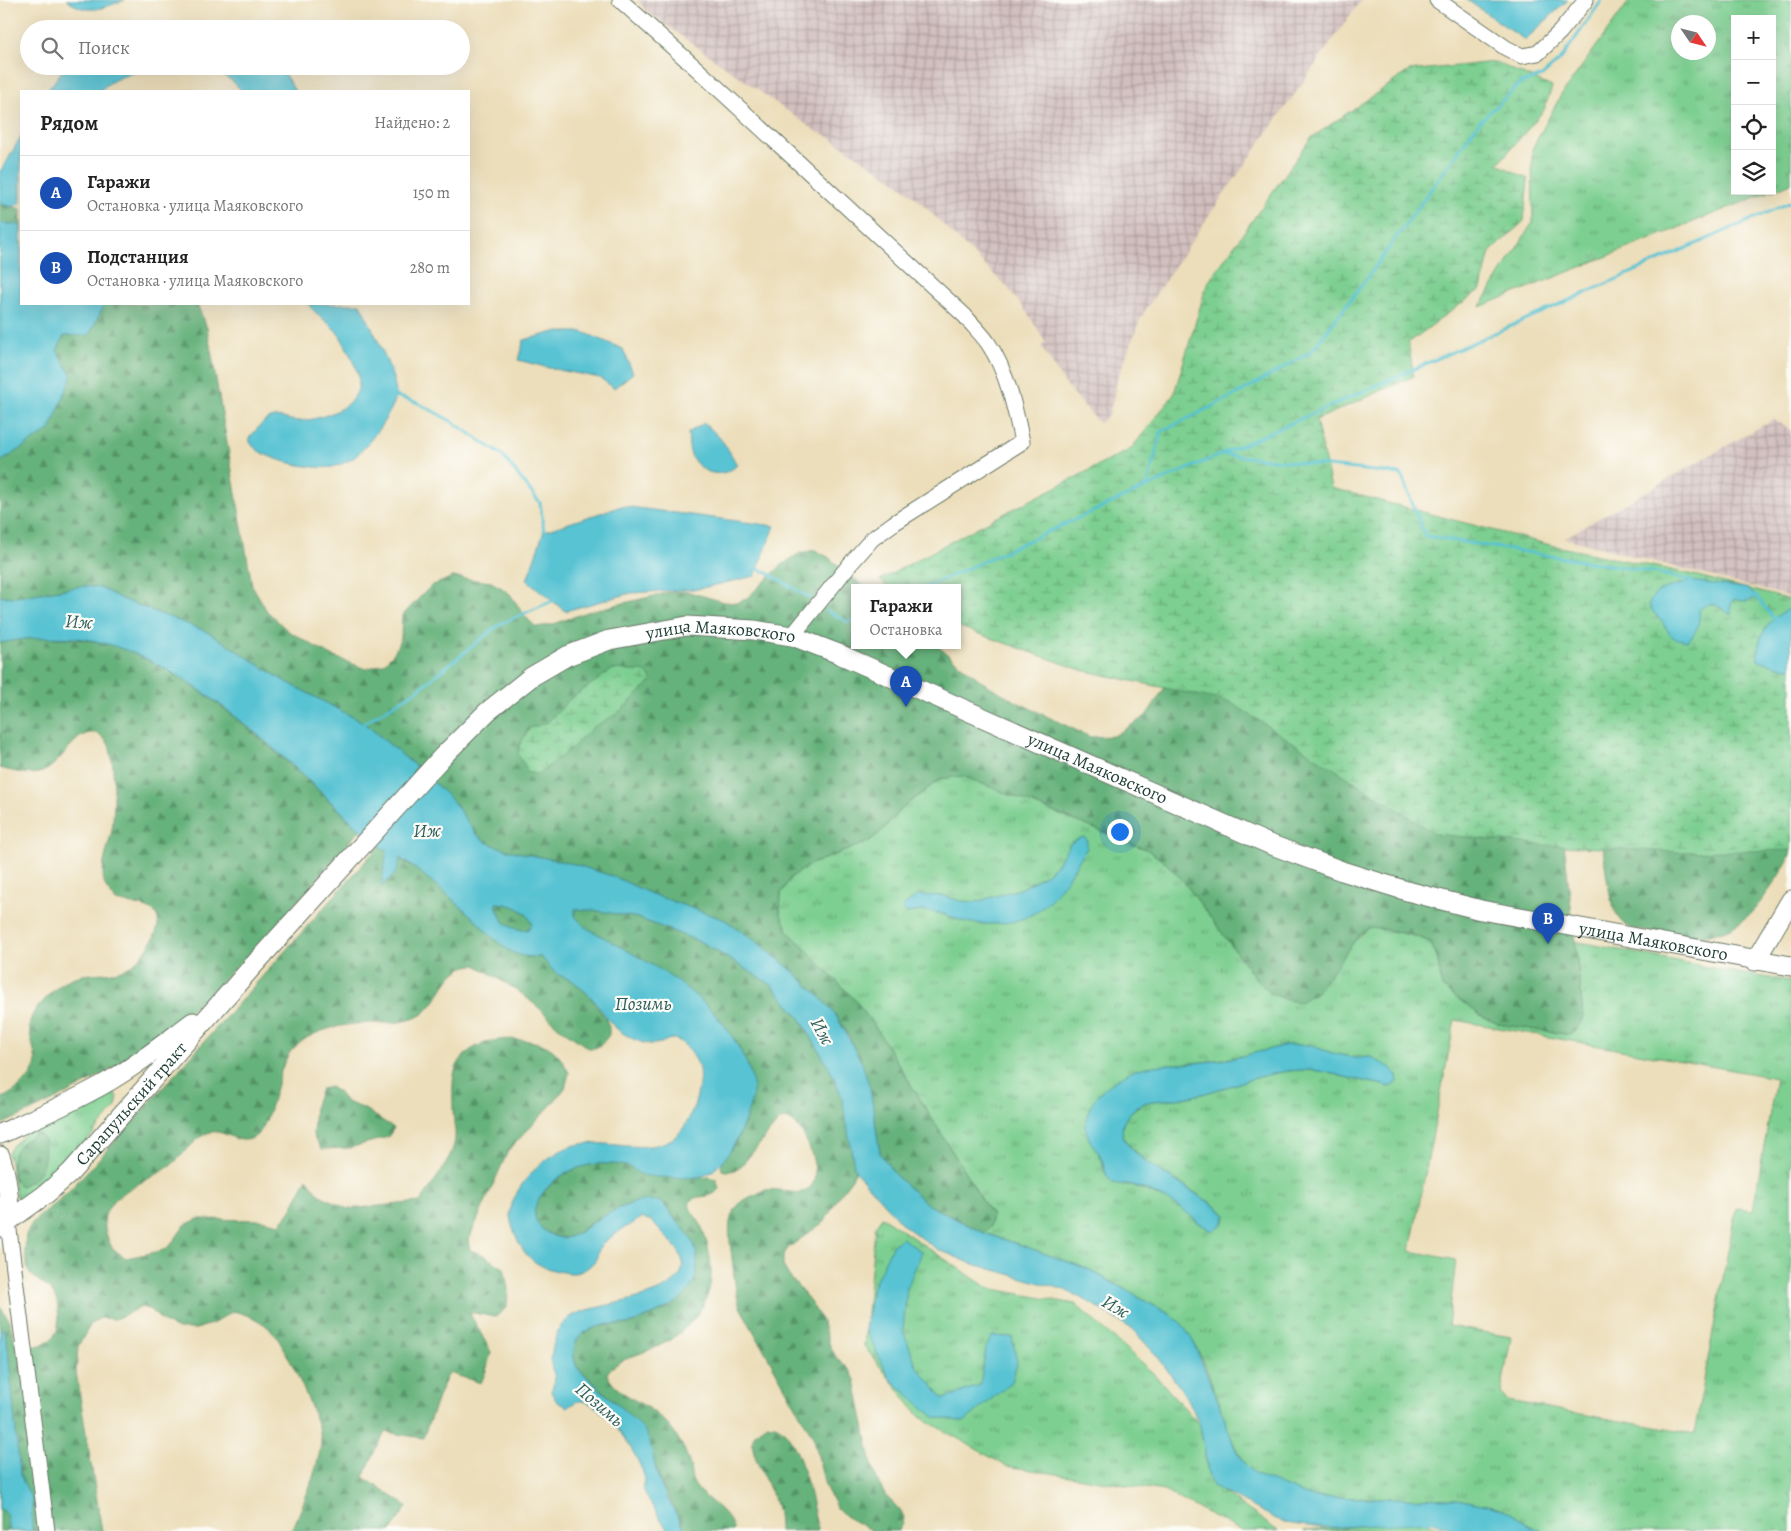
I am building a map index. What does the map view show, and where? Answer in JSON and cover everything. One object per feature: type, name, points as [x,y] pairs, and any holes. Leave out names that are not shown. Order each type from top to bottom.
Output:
[{"type":"main road","name":"улица Маяковского","points":[[443,756],[487,712],[531,677],[567,656],[609,640],[687,626],[754,630],[792,636],[838,654],[1269,844],[1342,871],[1407,891],[1480,910],[1791,966]]},
{"type":"main road","name":"Сарапульский тракт","points":[[4,1225],[46,1194],[70,1173],[252,966],[443,756]]},
{"type":"main road","points":[[1755,961],[1791,900]]},
{"type":"main road","name":"Сарапульский тракт","points":[[0,1134],[56,1109],[111,1080],[162,1046],[201,1015],[252,966]]},
{"type":"main road","points":[[0,1156],[8,1184],[10,1201],[4,1225]]},
{"type":"street","points":[[620,0],[965,316],[988,343],[1004,374],[1015,408],[1022,442],[894,522],[872,539],[850,563],[792,636]]},
{"type":"street","points":[[1437,0],[1506,48],[1522,56],[1538,53],[1560,32],[1586,0]]},
{"type":"street","points":[[4,1225],[47,1531]]},
{"type":"shaded area","points":[[638,0],[1361,0],[1210,214],[1146,309],[1118,377],[1109,415],[1099,423],[1063,381],[1041,346],[1046,343],[1028,314],[1007,287],[915,197],[898,183],[826,135],[817,132],[645,10]]},
{"type":"shaded area","points":[[1774,419],[1791,430],[1791,597],[1564,538]]},
{"type":"green space","points":[[1630,0],[1791,0],[1791,183],[1776,189],[1776,15],[1731,15],[1731,195],[1761,195],[1480,307],[1533,222],[1532,149],[1561,95]]},
{"type":"green space","points":[[1495,62],[1552,87],[1544,110],[1498,164],[1528,179],[1524,221],[1490,252],[1481,289],[1408,343],[1414,376],[1316,420],[1331,488],[1546,544],[1690,574],[1791,600],[1791,850],[1678,852],[1543,845],[1436,834],[1230,702],[1081,670],[961,627],[961,584],[884,584],[880,580],[978,527],[1131,449],[1174,394],[1207,284],[1311,138],[1409,71]]},
{"type":"green space","points":[[0,204],[20,209],[20,305],[197,305],[207,328],[252,585],[267,611],[288,631],[332,656],[366,669],[383,664],[394,653],[401,638],[402,616],[431,586],[453,577],[491,582],[502,588],[510,594],[525,616],[536,627],[551,625],[590,611],[671,592],[689,592],[724,602],[737,603],[747,598],[782,565],[800,553],[815,550],[828,557],[860,584],[851,584],[851,649],[941,649],[984,683],[1017,702],[1090,737],[1114,736],[1146,716],[1168,683],[1559,798],[1583,1015],[1579,1028],[1571,1035],[1498,1024],[1480,1015],[1442,987],[1437,956],[1430,942],[1416,936],[1384,929],[1369,928],[1359,935],[1317,992],[1300,1002],[1287,1000],[1270,993],[1257,980],[1184,882],[1166,863],[1148,850],[963,776],[940,779],[901,809],[882,831],[868,842],[811,864],[790,878],[781,894],[780,912],[788,931],[855,1000],[876,1028],[992,1216],[990,1227],[984,1233],[928,1205],[895,1175],[880,1153],[870,1088],[850,1038],[837,1017],[821,998],[794,972],[757,942],[725,920],[649,893],[615,877],[574,864],[507,850],[488,843],[476,834],[452,800],[426,775],[364,723],[281,679],[208,632],[124,600],[100,588],[83,586],[17,597],[0,596]]},
{"type":"green space","points":[[32,637],[105,643],[142,656],[167,669],[252,731],[360,830],[242,961],[165,1032],[127,1059],[86,1084],[0,1125],[0,1099],[22,1084],[32,1074],[34,1068],[36,1061],[30,1032],[30,1022],[35,1011],[47,997],[70,979],[81,975],[115,972],[127,968],[139,959],[151,943],[158,926],[158,919],[152,910],[116,901],[105,885],[103,871],[112,829],[114,787],[111,753],[109,745],[102,736],[90,733],[82,736],[54,764],[38,773],[23,773],[0,768],[0,643]]},
{"type":"green space","points":[[613,669],[646,672],[652,681],[617,714],[593,727],[574,746],[539,774],[527,773],[526,767],[518,755],[519,746],[530,728],[547,723],[569,700]]},
{"type":"green space","points":[[963,776],[1148,850],[1166,863],[1184,882],[1257,980],[1270,993],[1287,1000],[1369,928],[1400,933],[1430,942],[1437,956],[1442,987],[1480,1015],[1498,1024],[1571,1035],[1579,1028],[1583,1015],[1575,941],[1743,974],[1791,981],[1791,1531],[1542,1531],[1530,1526],[1511,1513],[1491,1506],[1457,1499],[1312,1497],[1268,1482],[1251,1471],[1242,1460],[1233,1442],[1199,1353],[1182,1326],[1171,1315],[1088,1269],[984,1233],[990,1227],[992,1216],[876,1028],[855,1000],[788,931],[780,913],[781,894],[790,878],[811,864],[868,842],[882,831],[901,809],[940,779]],"holes":[[[1084,837],[1087,840],[1074,868],[1058,890],[1040,909],[1007,922],[981,924],[962,921],[927,910],[905,913],[932,896],[945,896],[960,901],[976,902],[1020,889],[1045,875],[1056,865],[1072,843]],[[1455,1020],[1776,1078],[1753,1210],[1736,1208],[1694,1434],[1508,1401],[1501,1393],[1511,1337],[1448,1326],[1456,1260],[1410,1251]],[[1287,1045],[1310,1045],[1332,1053],[1355,1058],[1371,1057],[1390,1087],[1318,1071],[1292,1071],[1276,1073],[1199,1095],[1144,1103],[1135,1109],[1123,1124],[1122,1133],[1124,1137],[1141,1157],[1226,1215],[1223,1222],[1214,1231],[1197,1222],[1191,1214],[1172,1202],[1132,1185],[1117,1185],[1110,1180],[1104,1171],[1102,1160],[1097,1150],[1132,1071],[1245,1056]]]},
{"type":"green space","points":[[1791,781],[1791,849],[1789,858],[1767,893],[1745,918],[1727,929],[1716,933],[1700,935],[1636,930],[1620,920],[1610,895],[1602,838],[1598,789]]},
{"type":"green space","points":[[379,846],[419,871],[454,900],[504,947],[528,957],[541,957],[557,973],[573,981],[589,995],[606,1019],[609,1035],[601,1045],[595,1048],[588,1048],[557,1026],[517,990],[476,965],[467,966],[452,975],[431,1006],[413,1019],[392,1023],[338,1026],[308,1037],[291,1051],[286,1059],[267,1119],[257,1135],[244,1140],[220,1132],[207,1133],[202,1136],[170,1166],[117,1198],[109,1207],[105,1217],[105,1229],[112,1246],[126,1258],[161,1251],[170,1246],[185,1225],[198,1219],[261,1220],[280,1224],[290,1212],[307,1178],[320,1195],[348,1209],[420,1202],[441,1172],[453,1147],[455,1135],[453,1084],[455,1071],[460,1062],[474,1048],[492,1041],[512,1039],[539,1043],[556,1053],[565,1065],[569,1073],[565,1088],[508,1151],[468,1241],[470,1250],[483,1255],[504,1268],[508,1289],[507,1308],[495,1317],[469,1312],[491,1352],[481,1383],[449,1373],[423,1438],[385,1432],[363,1477],[407,1506],[391,1531],[292,1531],[313,1477],[321,1444],[316,1421],[303,1387],[273,1332],[255,1318],[233,1311],[214,1323],[196,1329],[178,1329],[165,1323],[149,1309],[141,1307],[115,1319],[100,1318],[91,1324],[78,1346],[76,1372],[102,1531],[0,1531],[0,1307],[8,1318],[15,1341],[32,1347],[51,1340],[57,1331],[59,1318],[57,1301],[52,1291],[30,1274],[27,1267],[26,1235],[32,1223],[67,1193],[109,1148]]},
{"type":"green space","points":[[496,903],[507,904],[517,908],[526,914],[532,924],[527,930],[520,930],[510,926],[503,919]]},
{"type":"green space","points":[[575,909],[638,918],[703,943],[772,985],[800,1018],[830,1069],[842,1097],[855,1171],[852,1179],[839,1196],[825,1221],[788,1248],[783,1256],[783,1266],[810,1301],[822,1321],[830,1346],[836,1357],[850,1370],[855,1380],[871,1461],[877,1480],[885,1495],[904,1517],[903,1524],[898,1531],[872,1531],[845,1516],[836,1507],[825,1486],[814,1439],[738,1301],[729,1230],[732,1214],[743,1201],[764,1190],[802,1192],[812,1185],[815,1179],[814,1162],[803,1134],[792,1122],[780,1120],[742,1165],[733,1170],[722,1170],[721,1164],[738,1138],[746,1119],[720,1019],[698,998],[667,976],[585,927],[575,916]]},
{"type":"green space","points":[[330,1087],[338,1092],[346,1102],[363,1108],[394,1128],[388,1137],[349,1148],[321,1149],[313,1135],[315,1105],[321,1089]]},
{"type":"green space","points":[[112,1091],[116,1094],[117,1099],[115,1108],[74,1156],[28,1198],[20,1202],[17,1199],[8,1153],[13,1145],[24,1135],[106,1092]]},
{"type":"green space","points":[[36,1134],[44,1139],[44,1161],[34,1178],[21,1186],[13,1175],[14,1153],[25,1140]]},
{"type":"green space","points":[[611,1163],[631,1166],[639,1174],[709,1177],[716,1179],[719,1189],[716,1193],[692,1199],[689,1205],[701,1225],[710,1256],[710,1287],[702,1307],[689,1324],[673,1338],[661,1345],[625,1359],[607,1373],[609,1379],[619,1390],[651,1410],[675,1434],[684,1449],[694,1484],[728,1518],[732,1524],[733,1531],[686,1531],[660,1481],[646,1434],[630,1416],[577,1367],[573,1355],[575,1342],[581,1334],[599,1326],[629,1324],[672,1307],[695,1247],[686,1232],[662,1203],[648,1201],[626,1205],[590,1224],[576,1234],[567,1237],[554,1236],[542,1229],[535,1219],[535,1209],[538,1199],[555,1181],[576,1168],[588,1164]]},
{"type":"green space","points":[[882,1217],[988,1288],[1075,1304],[1153,1373],[1200,1425],[1209,1477],[1223,1492],[1278,1531],[1242,1531],[1164,1491],[1006,1466],[920,1417],[864,1346],[875,1227]]},
{"type":"green space","points":[[767,1424],[775,1425],[784,1431],[792,1442],[809,1489],[818,1531],[779,1531],[776,1505],[756,1459],[753,1444],[755,1433]]},
{"type":"green space","points":[[1420,1521],[1450,1531],[1304,1531]]},
{"type":"water","points":[[66,0],[125,0],[102,8],[89,9],[74,5]]},
{"type":"water","points":[[1467,0],[1568,0],[1525,40]]},
{"type":"water","points":[[59,75],[129,75],[106,85],[101,90],[48,90]]},
{"type":"water","points":[[223,75],[285,75],[294,90],[241,90]]},
{"type":"water","points":[[20,138],[20,203],[14,207],[0,204],[0,171]]},
{"type":"water","points":[[0,223],[20,225],[20,305],[104,305],[89,335],[64,336],[57,351],[72,376],[50,430],[0,462]]},
{"type":"water","points":[[309,305],[361,305],[382,350],[392,377],[396,396],[384,421],[370,441],[356,456],[332,467],[324,468],[289,463],[267,455],[251,444],[249,438],[262,424],[271,418],[277,417],[298,421],[317,418],[337,411],[353,398],[358,390],[357,371],[343,340]]},
{"type":"water","points":[[555,332],[583,332],[623,349],[633,373],[614,388],[600,378],[518,360],[524,340]]},
{"type":"water","points":[[704,423],[719,437],[733,458],[737,465],[731,470],[724,473],[710,472],[704,470],[693,459],[689,450],[688,433]]},
{"type":"water","points":[[622,506],[775,526],[755,576],[698,589],[631,593],[565,611],[527,580],[544,531]]},
{"type":"water","points":[[1690,581],[1746,588],[1757,597],[1746,601],[1734,599],[1731,604],[1731,615],[1715,605],[1703,606],[1699,610],[1698,623],[1693,635],[1687,641],[1680,640],[1670,635],[1649,605],[1661,590]]},
{"type":"water","points":[[83,586],[100,588],[124,600],[208,632],[281,679],[364,723],[426,775],[452,800],[476,834],[488,843],[507,850],[574,864],[615,877],[649,893],[725,920],[757,942],[794,972],[821,998],[837,1017],[862,1063],[870,1088],[880,1153],[895,1175],[928,1205],[984,1233],[1088,1269],[1171,1315],[1182,1324],[1192,1339],[1215,1393],[1235,1448],[1243,1462],[1256,1475],[1312,1497],[1457,1499],[1491,1506],[1511,1513],[1530,1526],[1542,1531],[1458,1531],[1433,1522],[1323,1528],[1284,1523],[1213,1486],[1209,1477],[1200,1425],[1188,1399],[1158,1357],[1132,1329],[1087,1301],[1065,1290],[970,1263],[937,1249],[903,1225],[855,1171],[842,1097],[830,1069],[800,1018],[772,985],[703,943],[638,918],[575,909],[575,916],[585,927],[653,965],[696,996],[714,1013],[730,1033],[743,1056],[753,1085],[751,1104],[739,1135],[727,1156],[710,1173],[698,1177],[661,1177],[640,1174],[632,1168],[613,1164],[587,1165],[563,1175],[553,1182],[544,1192],[535,1210],[535,1217],[542,1229],[562,1238],[573,1235],[603,1216],[624,1206],[642,1201],[657,1201],[666,1207],[693,1242],[696,1251],[696,1274],[693,1284],[681,1299],[673,1305],[636,1322],[613,1324],[591,1329],[581,1335],[575,1344],[574,1350],[574,1358],[578,1368],[627,1413],[647,1435],[659,1480],[686,1531],[668,1531],[644,1492],[644,1476],[641,1467],[627,1443],[608,1418],[587,1402],[578,1401],[568,1407],[557,1402],[551,1392],[555,1378],[551,1367],[551,1359],[557,1334],[561,1326],[569,1318],[583,1311],[639,1298],[672,1283],[681,1273],[682,1259],[680,1254],[652,1221],[642,1218],[621,1230],[601,1245],[596,1259],[585,1269],[574,1273],[552,1270],[537,1263],[525,1252],[514,1231],[510,1214],[514,1199],[526,1180],[545,1161],[566,1148],[593,1143],[631,1146],[656,1145],[667,1142],[677,1135],[692,1112],[698,1091],[698,1065],[691,1053],[684,1044],[676,1039],[658,1044],[648,1044],[626,1035],[608,1020],[588,994],[573,981],[556,973],[541,957],[520,955],[507,949],[443,891],[400,858],[397,872],[381,887],[387,851],[369,838],[271,747],[196,687],[156,664],[116,647],[76,638],[37,638],[0,643],[0,596],[17,597]],"holes":[[[496,903],[517,908],[526,914],[532,924],[527,930],[520,930],[506,923],[500,915]]]},
{"type":"water","points":[[1791,608],[1791,668],[1758,660],[1759,643],[1765,629],[1776,617]]},
{"type":"water","points":[[1084,837],[1087,840],[1087,848],[1060,889],[1040,909],[1023,918],[1004,923],[984,924],[965,922],[934,912],[905,913],[903,907],[918,895],[945,896],[960,901],[976,902],[1020,889],[1045,875],[1056,865],[1071,843]]},
{"type":"water","points":[[1287,1045],[1310,1045],[1332,1053],[1355,1058],[1371,1057],[1391,1068],[1397,1076],[1398,1082],[1390,1087],[1318,1071],[1292,1071],[1276,1073],[1199,1095],[1143,1103],[1134,1109],[1123,1124],[1122,1133],[1124,1138],[1131,1148],[1155,1168],[1226,1215],[1222,1224],[1214,1231],[1203,1226],[1178,1206],[1163,1198],[1132,1185],[1114,1183],[1108,1178],[1101,1156],[1088,1137],[1086,1126],[1091,1106],[1096,1098],[1112,1083],[1130,1072],[1146,1067],[1231,1058]]},
{"type":"water","points":[[902,1238],[922,1252],[907,1288],[903,1330],[917,1367],[944,1399],[980,1385],[986,1348],[992,1336],[1012,1337],[1017,1362],[1012,1382],[964,1422],[934,1417],[890,1379],[865,1329],[872,1289],[892,1246]]},
{"type":"water","points":[[0,1328],[4,1331],[7,1340],[20,1475],[32,1499],[32,1531],[9,1531],[6,1513],[0,1508]]},
{"type":"waterway","points":[[1147,487],[1161,432],[1241,392],[1311,352],[1373,270],[1480,121],[1521,83],[1542,76],[1561,59],[1602,0]]},
{"type":"waterway","points":[[933,584],[1147,487],[1791,202]]},
{"type":"waterway","points":[[396,396],[418,403],[451,421],[502,455],[540,503],[544,531]]},
{"type":"waterway","points":[[1221,454],[1401,474],[1425,536],[1653,572],[1692,581]]},
{"type":"waterway","points":[[756,568],[810,598]]},
{"type":"waterway","points":[[1754,596],[1757,597],[1774,619],[1777,618]]},
{"type":"waterway","points":[[364,723],[416,691],[500,624],[555,600]]},
{"type":"waterway","points":[[827,611],[848,622],[851,621]]},
{"type":"place","name":"Гаражи","points":[[906,707]]},
{"type":"place","name":"Подстанция","points":[[1548,944]]},
{"type":"water label","name":"Иж","points":[[79,621]]},
{"type":"water label","name":"Иж","points":[[427,830]]},
{"type":"water label","name":"Позимь","points":[[643,1003]]},
{"type":"water label","name":"Иж","points":[[823,1031]]},
{"type":"water label","name":"Иж","points":[[1116,1306]]},
{"type":"water label","name":"Позимь","points":[[600,1404]]}]
